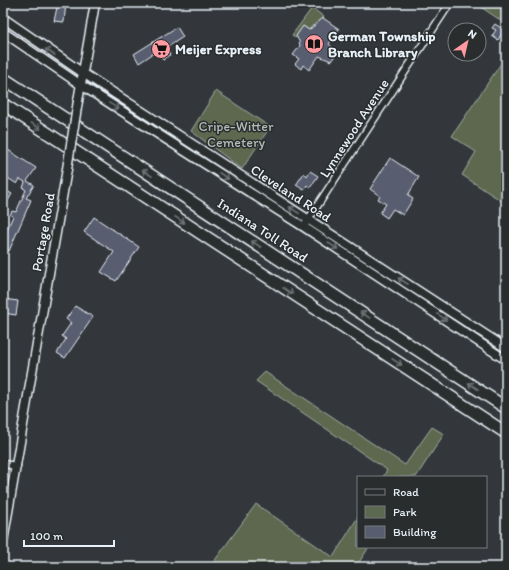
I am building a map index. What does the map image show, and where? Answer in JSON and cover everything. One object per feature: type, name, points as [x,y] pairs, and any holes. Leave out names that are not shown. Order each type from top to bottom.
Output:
[{"type":"highway","name":"Indiana Toll Road","points":[[3,78],[506,408]]},
{"type":"highway","points":[[3,104],[506,433]]},
{"type":"main road","name":"Portage Road","points":[[3,541],[95,3]]},
{"type":"main road","name":"Cleveland Road","points":[[3,18],[83,73],[309,219],[505,354]]},
{"type":"main road","name":"Cleveland Road","points":[[3,32],[81,85],[505,354]]},
{"type":"street","name":"Lynnewood Avenue","points":[[304,227],[450,3]]},
{"type":"street","points":[[3,464],[17,466]]},
{"type":"green space","points":[[475,3],[506,3],[506,24]]},
{"type":"green space","points":[[312,8],[324,17],[316,27],[313,25],[309,30],[303,26],[296,38],[292,35]]},
{"type":"green space","points":[[506,56],[506,204],[462,175],[476,152],[452,136]]},
{"type":"green space","name":"Cripe-Witter Cemetery","points":[[216,91],[270,127],[242,169],[191,131]]},
{"type":"green space","points":[[265,372],[405,465],[432,427],[444,434],[417,476],[384,476],[387,470],[256,381]]},
{"type":"green space","points":[[256,504],[333,557],[357,519],[357,548],[368,548],[356,567],[210,567]]},
{"type":"building","points":[[58,3],[66,3],[64,22],[54,21]]},
{"type":"building","name":"German Township Branch Library","points":[[323,18],[339,29],[329,44],[337,53],[331,61],[319,56],[309,70],[303,65],[301,69],[295,64],[299,59],[293,55],[300,46],[296,36],[303,26],[309,30]]},
{"type":"building","points":[[495,24],[504,30],[498,40],[492,36],[496,30],[492,28]]},
{"type":"building","points":[[177,27],[183,37],[166,48],[170,55],[163,60],[157,51],[139,63],[134,54]]},
{"type":"building","points":[[8,150],[36,168],[27,181],[34,185],[26,198],[31,200],[9,251],[3,248],[3,239],[13,216],[10,215],[12,211],[16,212],[26,190],[23,188],[25,182],[20,179],[17,184],[3,175],[3,158]]},
{"type":"building","points":[[390,158],[419,177],[408,195],[413,199],[403,215],[393,209],[387,218],[380,213],[386,204],[378,199],[380,196],[370,189]]},
{"type":"building","points":[[310,171],[318,176],[310,188],[307,185],[304,190],[296,185],[304,173],[307,176]]},
{"type":"building","points":[[3,189],[12,194],[3,209]]},
{"type":"building","points":[[94,217],[139,247],[116,281],[101,272],[114,252],[84,232]]},
{"type":"building","points":[[3,299],[18,301],[16,315],[3,313]]},
{"type":"building","points":[[75,306],[93,317],[65,358],[57,353],[66,339],[62,336],[71,323],[66,319]]},
{"type":"place","name":"German Township Branch Library","points":[[314,44]]},
{"type":"place","name":"Meijer Express","points":[[161,49]]}]
